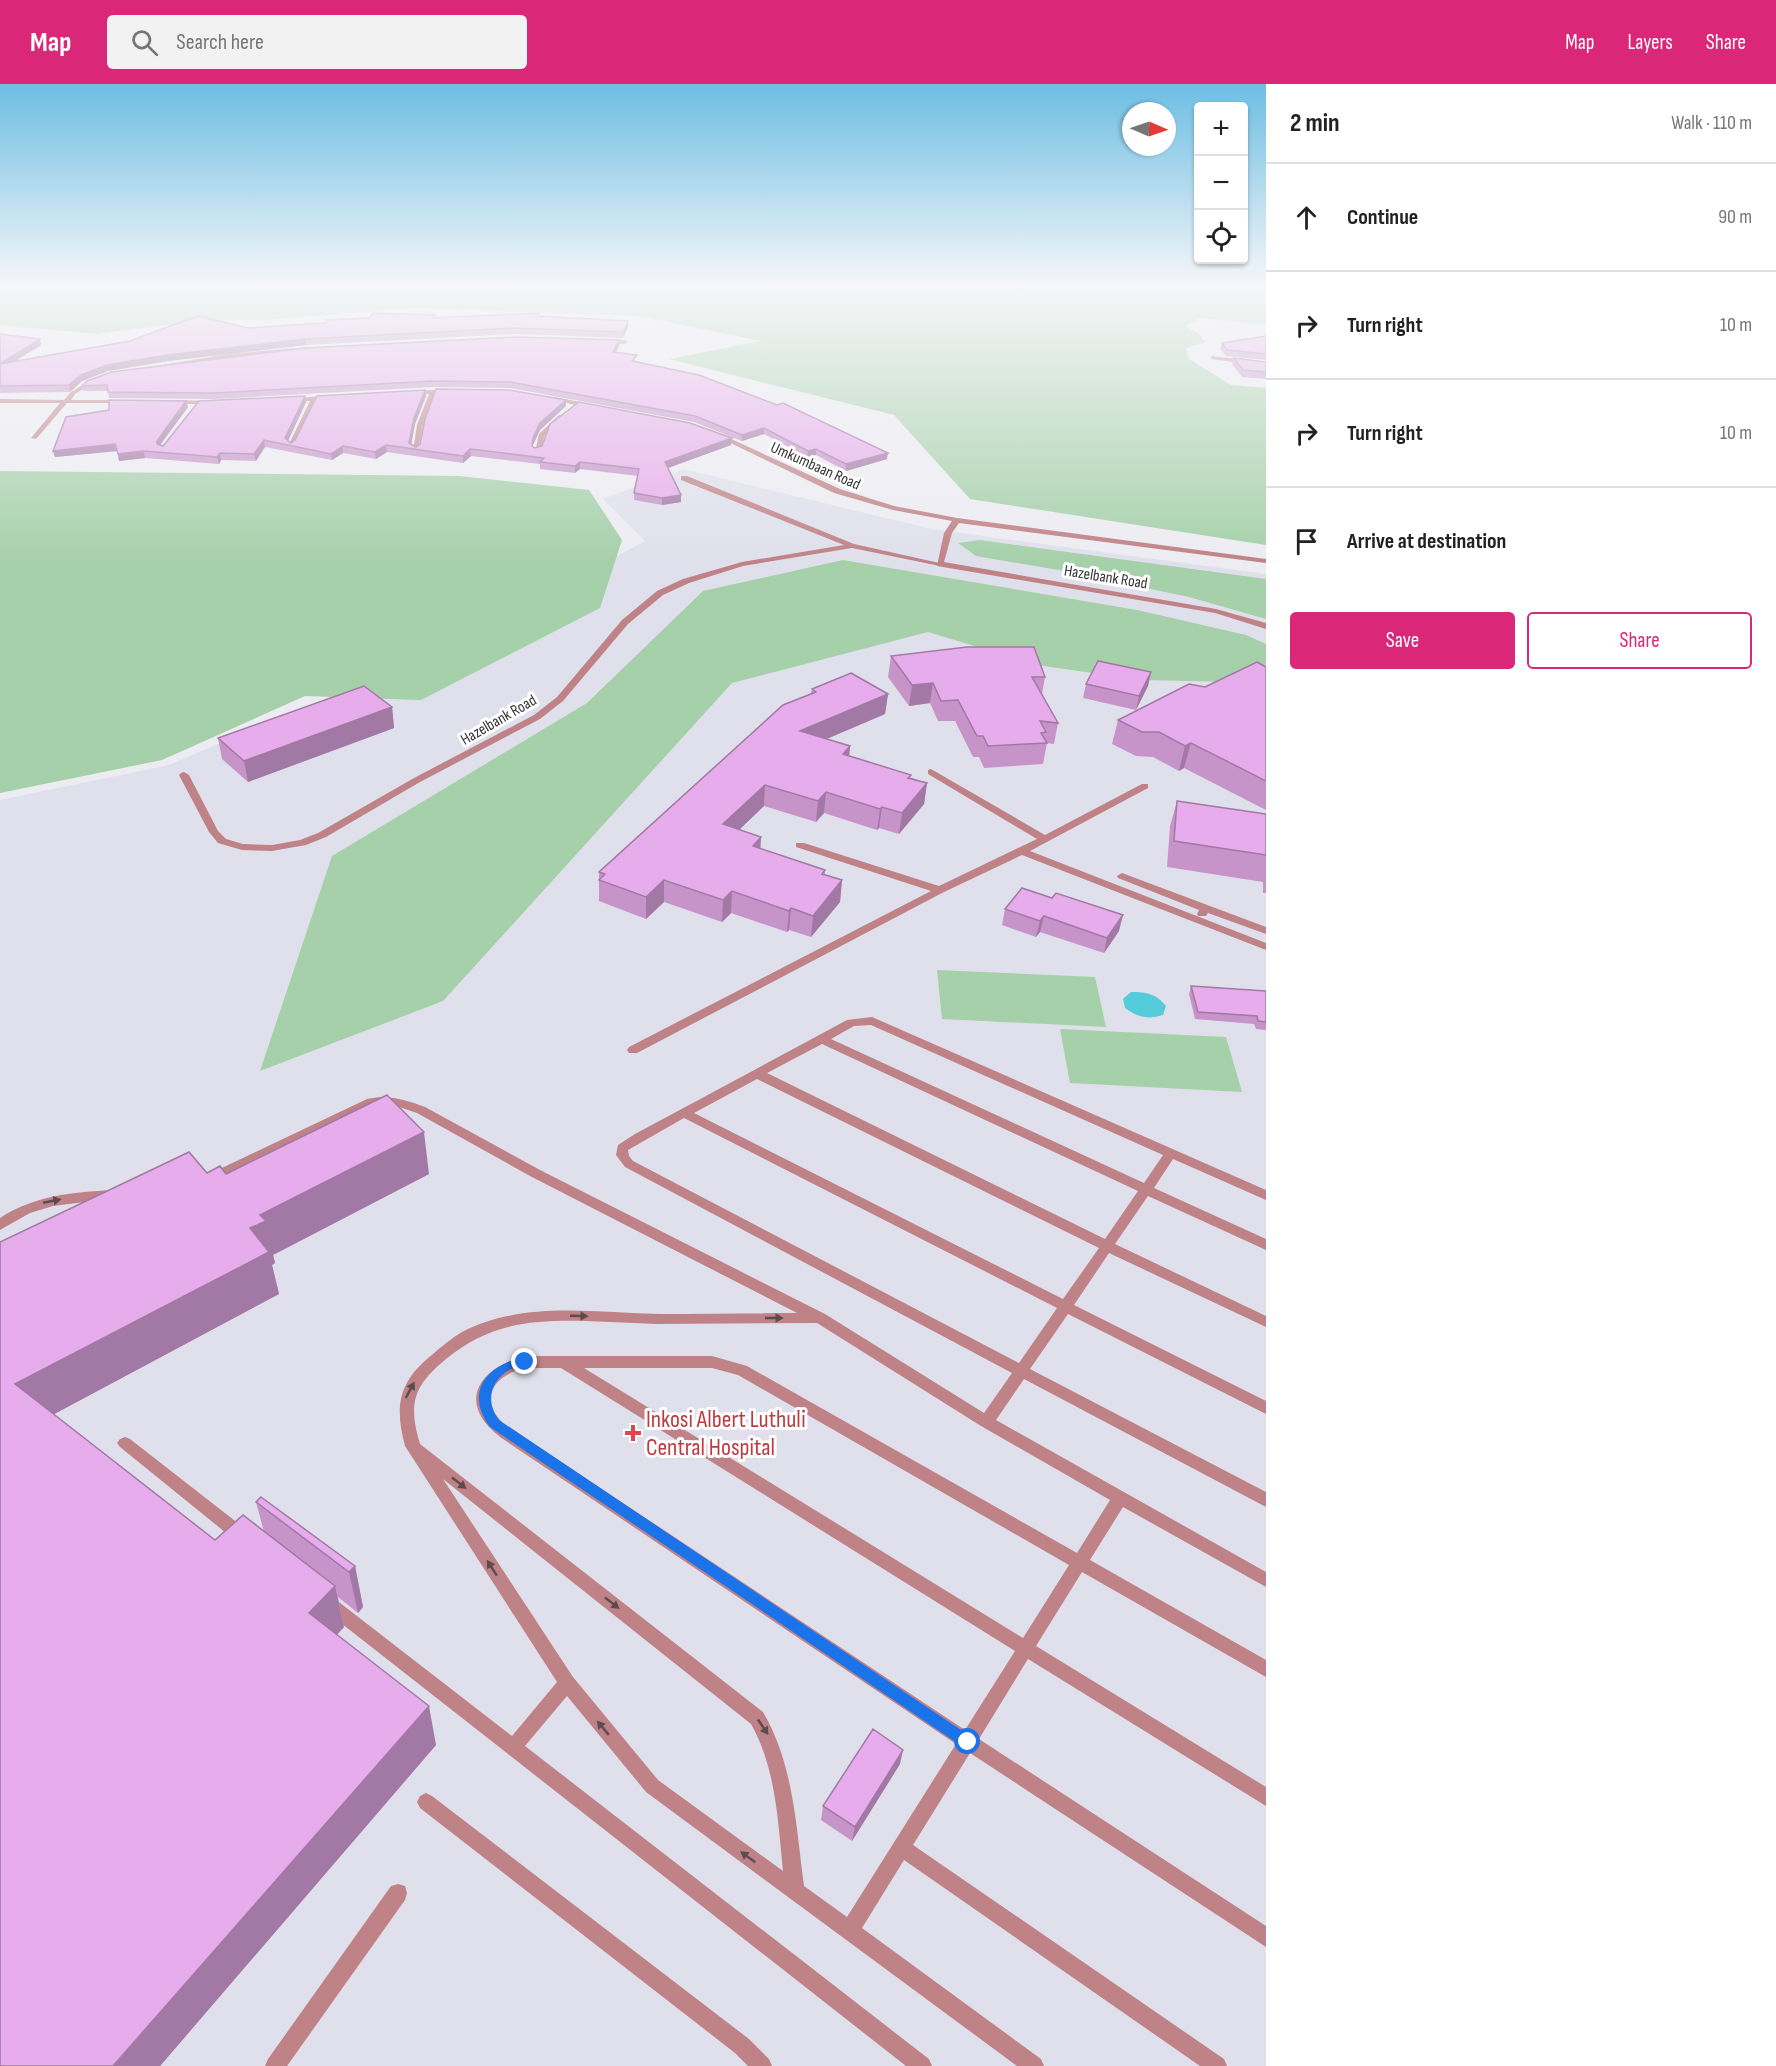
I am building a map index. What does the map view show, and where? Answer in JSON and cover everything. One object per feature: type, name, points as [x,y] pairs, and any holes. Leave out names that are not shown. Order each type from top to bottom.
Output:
[{"type":"street","points":[[34,438],[85,384],[99,378]]},
{"type":"street","points":[[398,393],[463,390]]},
{"type":"street","points":[[416,450],[420,425],[433,391]]},
{"type":"street","points":[[282,400],[338,397]]},
{"type":"street","points":[[291,446],[314,398]]},
{"type":"street","points":[[549,398],[602,408]]},
{"type":"street","points":[[0,401],[138,402]]},
{"type":"street","points":[[162,402],[226,402]]},
{"type":"street","points":[[191,412],[197,403]]},
{"type":"street","points":[[537,452],[546,428],[579,403]]},
{"type":"street","name":"Umkumbaan Road","points":[[708,430],[837,491],[865,501],[957,520],[1266,561]]},
{"type":"street","points":[[684,478],[852,546]]},
{"type":"street","points":[[940,564],[948,533],[957,520]]},
{"type":"street","name":"Hazelbank Road","points":[[184,775],[214,832],[222,841],[242,847],[272,848],[302,843],[322,835],[417,780],[537,717],[572,686],[625,622],[660,593],[704,575],[742,564],[852,546],[940,564],[1216,611],[1266,626]]},
{"type":"street","points":[[931,772],[1045,839]]},
{"type":"street","points":[[633,1050],[1145,786]]},
{"type":"street","points":[[800,845],[940,890]]},
{"type":"street","points":[[1022,851],[1266,947]]},
{"type":"street","points":[[1122,876],[1266,932]]},
{"type":"street","points":[[1197,920],[1206,909]]},
{"type":"street","points":[[1266,1196],[872,1021],[851,1023],[625,1145],[621,1153],[623,1158],[1266,1500]]},
{"type":"street","points":[[822,1039],[1266,1245]]},
{"type":"street","points":[[758,1074],[1266,1322]]},
{"type":"street","points":[[196,1186],[371,1102],[385,1100],[404,1103],[421,1110],[535,1173],[820,1318],[986,1422],[1266,1580]]},
{"type":"street","points":[[684,1113],[1266,1408]]},
{"type":"street","points":[[986,1422],[1171,1153]]},
{"type":"street","points":[[0,1225],[12,1216],[49,1201],[128,1194]]},
{"type":"street","points":[[820,1318],[544,1316],[516,1319],[492,1325],[468,1335],[430,1363],[411,1387],[405,1400],[408,1432],[413,1446],[567,1683],[652,1786],[1034,2066]]},
{"type":"street","points":[[1266,1669],[742,1370],[712,1362],[525,1362],[509,1365],[498,1371],[489,1381],[484,1396],[486,1412],[494,1424],[968,1742],[1266,1937]]},
{"type":"street","points":[[563,1362],[1025,1650],[1266,1797]]},
{"type":"street","points":[[125,1443],[254,1545]]},
{"type":"street","points":[[413,1446],[757,1718],[767,1732],[776,1757],[795,1891]]},
{"type":"street","points":[[849,1930],[1119,1499]]},
{"type":"street","points":[[319,1595],[922,2066]]},
{"type":"street","points":[[513,1748],[567,1683]]},
{"type":"street","points":[[426,1802],[742,2046],[762,2066]]},
{"type":"street","points":[[902,1848],[1217,2066]]},
{"type":"street","points":[[275,2066],[398,1893]]},
{"type":"shaded area","name":"Inkosi Albert Luthuli Central Hospital","points":[[684,469],[931,529],[1266,574],[1266,2066],[0,2066],[0,800],[169,765],[466,638],[645,541],[603,499]]},
{"type":"green space","points":[[747,378],[1220,378],[1231,385],[1266,388],[1266,545],[970,499],[894,415]]},
{"type":"green space","points":[[0,471],[459,476],[589,490],[622,540],[600,608],[421,700],[305,696],[162,760],[0,793]]},
{"type":"green space","points":[[980,540],[1266,579],[1266,619],[1189,597],[1064,571],[976,556],[958,543]]},
{"type":"green space","points":[[843,560],[1137,610],[1246,635],[1266,644],[1266,690],[1234,682],[1141,680],[1037,665],[928,632],[732,683],[443,1001],[260,1071],[332,856],[587,703],[703,591]]},
{"type":"green space","points":[[937,970],[1095,977],[1106,1027],[942,1019]]},
{"type":"green space","points":[[1060,1029],[1226,1037],[1242,1092],[1070,1083]]},
{"type":"water","points":[[1131,992],[1155,996],[1166,1006],[1163,1015],[1143,1017],[1125,1008],[1123,999]]},
{"type":"building","points":[[0,378],[77,378],[69,385],[0,386]]},
{"type":"building","points":[[94,378],[708,378],[777,405],[783,403],[888,453],[846,464],[816,449],[808,451],[764,428],[742,435],[695,416],[510,382],[433,381],[214,393],[108,392],[107,385],[82,386]]},
{"type":"building","points":[[436,389],[509,390],[566,400],[540,423],[533,438],[532,446],[535,448],[542,446],[550,424],[579,402],[690,423],[732,438],[665,462],[681,495],[662,498],[634,493],[639,469],[580,462],[575,466],[540,462],[544,458],[470,449],[463,456],[386,445],[375,452],[343,446],[331,454],[264,440],[254,454],[220,453],[217,457],[144,451],[118,454],[115,444],[53,451],[66,417],[109,410],[109,400],[186,401],[157,441],[157,444],[163,446],[199,401],[305,396],[285,438],[291,443],[295,440],[317,396],[425,390],[414,418],[409,443],[416,447],[420,444],[425,419]]},
{"type":"building","points":[[967,647],[1034,647],[1045,677],[1032,677],[1058,723],[1040,721],[1046,732],[1041,733],[1047,743],[988,746],[983,736],[977,736],[958,700],[941,701],[933,683],[912,685],[891,656]]},
{"type":"building","points":[[1098,661],[1151,672],[1139,696],[1086,684]]},
{"type":"building","points":[[1257,662],[1266,667],[1266,781],[1191,743],[1185,746],[1159,732],[1142,732],[1118,720],[1189,684],[1205,687]]},
{"type":"building","points":[[851,673],[888,694],[800,731],[850,746],[843,754],[911,775],[908,778],[927,783],[902,813],[882,807],[880,809],[826,792],[818,801],[765,785],[723,824],[761,837],[753,846],[825,870],[822,874],[842,880],[813,916],[791,908],[789,911],[732,891],[723,900],[664,880],[646,897],[599,880],[605,874],[599,872],[783,705],[816,692],[812,689]]},
{"type":"building","points":[[364,686],[392,707],[244,761],[218,738]]},
{"type":"building","points":[[1177,801],[1266,814],[1266,855],[1174,841]]},
{"type":"building","points":[[1022,888],[1052,898],[1056,893],[1123,915],[1107,938],[1044,916],[1040,921],[1005,909]]},
{"type":"building","points":[[1191,986],[1266,991],[1266,1022],[1258,1021],[1257,1016],[1198,1012]]},
{"type":"building","points":[[387,1095],[424,1132],[260,1215],[266,1221],[250,1228],[269,1252],[15,1384],[215,1540],[243,1515],[335,1586],[309,1613],[429,1706],[113,2066],[0,2066],[0,1242],[189,1152],[207,1173],[220,1166],[226,1174]]},
{"type":"building","points":[[261,1497],[355,1566],[349,1572],[256,1502]]},
{"type":"building","points":[[873,1729],[903,1750],[855,1827],[823,1806]]},
{"type":"place","name":"Inkosi Albert Luthuli Central Hospital","points":[[633,1433]]},
{"type":"route","points":[[525,1362],[509,1365],[498,1371],[489,1381],[484,1396],[486,1412],[494,1424],[968,1742]]}]
